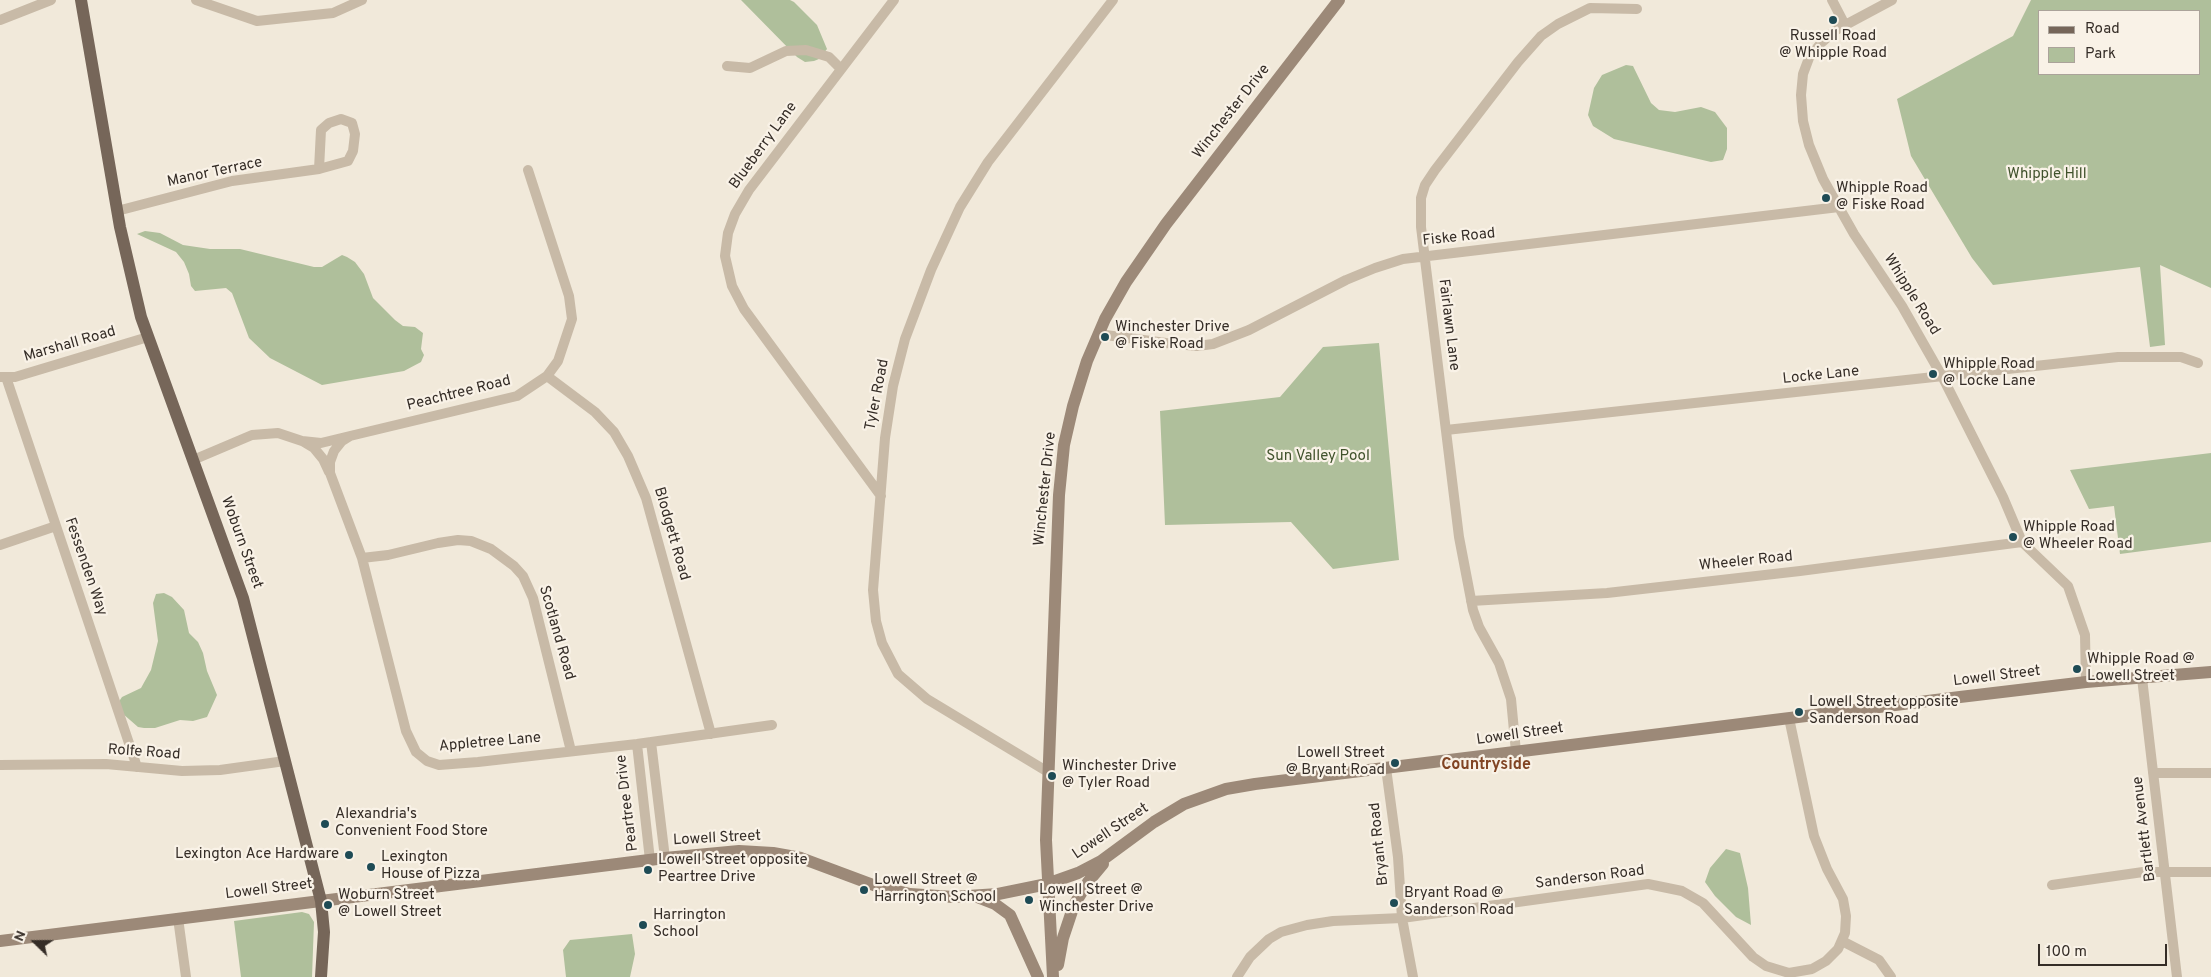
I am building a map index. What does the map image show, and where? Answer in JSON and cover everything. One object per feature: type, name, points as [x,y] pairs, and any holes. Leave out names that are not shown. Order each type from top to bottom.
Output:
[{"type":"main road","name":"Woburn Street","points":[[81,0],[117,211],[130,275],[148,337],[243,598],[321,900],[324,932],[321,977]]},
{"type":"main road","name":"Winchester Drive","points":[[1055,977],[1047,884],[1048,772],[1056,553],[1064,445],[1086,360],[1126,282],[1166,224],[1339,0]]},
{"type":"main road","name":"Lowell Street","points":[[0,941],[664,858],[739,851],[773,853],[808,861],[885,888],[929,896],[975,896],[1011,892],[1047,884],[1095,865],[1178,807],[1226,789],[2086,682],[2211,672]]},
{"type":"main road","points":[[1055,977],[1062,938],[1070,915],[1082,891],[1098,870],[1136,835]]},
{"type":"main road","points":[[975,896],[995,904],[1010,915],[1038,977]]},
{"type":"street","points":[[0,20],[51,0]]},
{"type":"street","points":[[196,0],[230,14],[256,21],[336,12],[362,0]]},
{"type":"street","points":[[336,0],[336,12]]},
{"type":"street","name":"Blueberry Lane","points":[[881,496],[744,309],[732,286],[725,256],[728,233],[735,214],[749,190],[894,0]]},
{"type":"street","name":"Tyler Road","points":[[1048,772],[927,700],[898,674],[882,643],[876,621],[873,590],[885,438],[905,339],[931,270],[950,228],[988,162],[1113,0]]},
{"type":"street","points":[[1832,0],[1845,25]]},
{"type":"street","name":"Whipple Road","points":[[1892,0],[1832,33],[1812,54],[1805,68],[1801,88],[1804,121],[1810,145],[1823,179],[1902,306],[1943,378],[2003,497],[2022,542],[2068,586],[2086,634],[2086,682]]},
{"type":"street","name":"Fairlawn Lane","points":[[1516,752],[1511,699],[1499,664],[1479,627],[1471,601],[1459,538],[1420,212],[1425,186],[1435,170],[1526,52],[1550,29],[1586,9],[1602,7],[1637,9]]},
{"type":"street","points":[[726,66],[750,68],[786,51],[806,50],[829,58],[841,69]]},
{"type":"street","name":"Manor Terrace","points":[[117,211],[232,182],[319,168],[348,161],[353,151],[355,134],[352,123],[341,119],[329,123],[321,130],[319,168]]},
{"type":"street","name":"Peachtree Road","points":[[193,460],[252,435],[278,433],[302,441],[321,443],[517,396],[547,376],[558,361],[568,338],[572,319],[567,287],[528,170]]},
{"type":"street","name":"Fiske Road","points":[[1098,334],[1197,346],[1213,344],[1249,330],[1346,280],[1375,268],[1403,260],[1839,206]]},
{"type":"street","name":"Marshall Road","points":[[3,377],[15,377],[148,337]]},
{"type":"street","name":"Locke Lane","points":[[1446,430],[1943,378],[2118,357],[2181,357],[2198,362]]},
{"type":"street","name":"Blodgett Road","points":[[547,376],[595,412],[614,432],[628,456],[646,498],[711,734]]},
{"type":"street","name":"Fessenden Way","points":[[3,377],[56,526],[137,767]]},
{"type":"street","points":[[330,473],[330,462],[334,451],[342,441],[350,436]]},
{"type":"street","name":"Appletree Lane","points":[[302,441],[314,448],[323,459],[330,473],[362,558],[406,731],[416,752],[427,761],[439,764],[453,764],[637,744],[772,724]]},
{"type":"street","points":[[0,545],[56,526]]},
{"type":"street","name":"Scotland Road","points":[[362,558],[458,540],[471,541],[490,549],[514,566],[523,576],[533,598],[571,751]]},
{"type":"street","name":"Wheeler Road","points":[[1471,601],[1607,593],[1767,575],[2022,542]]},
{"type":"street","name":"Bartlett Avenue","points":[[2142,678],[2177,977]]},
{"type":"street","points":[[1789,718],[1814,836],[1845,907],[1846,925],[1842,941],[1879,960],[1891,977]]},
{"type":"street","name":"Peartree Drive","points":[[651,742],[664,858]]},
{"type":"street","name":"Peartree Drive","points":[[637,744],[650,860]]},
{"type":"street","name":"Rolfe Road","points":[[0,765],[106,764],[182,771],[220,770],[285,760]]},
{"type":"street","name":"Bryant Road","points":[[1386,768],[1398,857],[1402,918],[1413,977]]},
{"type":"street","points":[[2153,773],[2211,773]]},
{"type":"street","points":[[2052,885],[2143,872],[2211,872]]},
{"type":"street","name":"Sanderson Road","points":[[1237,977],[1258,948],[1269,939],[1295,928],[1333,921],[1402,918],[1648,884],[1682,891],[1703,903],[1753,957],[1774,970],[1789,973],[1812,969],[1832,955],[1842,941]]},
{"type":"street","points":[[178,918],[186,977]]},
{"type":"green space","points":[[741,0],[790,0],[794,2],[817,25],[827,49],[819,59],[805,62],[797,57]]},
{"type":"green space","name":"Whipple Hill","points":[[2031,0],[2211,0],[2211,288],[2160,265],[2165,345],[2150,347],[2140,267],[1993,285],[1972,258],[1911,156],[1897,99],[2013,36]]},
{"type":"green space","points":[[1626,65],[1633,66],[1651,103],[1659,110],[1675,112],[1701,107],[1715,112],[1727,128],[1727,149],[1723,160],[1711,162],[1614,139],[1593,126],[1588,115],[1594,88],[1602,75]]},
{"type":"green space","points":[[145,231],[160,233],[183,245],[210,249],[240,249],[314,267],[322,267],[342,255],[347,257],[355,262],[364,274],[373,298],[395,320],[403,326],[415,327],[423,333],[421,349],[424,355],[421,362],[404,371],[322,385],[270,358],[249,338],[232,293],[226,288],[195,291],[191,286],[184,262],[176,252],[137,234]]},
{"type":"green space","name":"Sun Valley Pool","points":[[1379,343],[1399,560],[1333,569],[1291,522],[1165,525],[1160,411],[1280,397],[1323,347]]},
{"type":"green space","points":[[2211,453],[2211,542],[2120,554],[2114,506],[2089,509],[2070,470]]},
{"type":"green space","points":[[164,593],[172,597],[184,610],[189,633],[198,642],[203,653],[207,671],[217,695],[207,717],[193,721],[180,720],[155,728],[138,727],[122,713],[118,703],[122,697],[141,688],[151,670],[158,641],[153,603],[156,594]]},
{"type":"green space","points":[[1726,849],[1740,853],[1748,888],[1751,925],[1736,917],[1715,896],[1705,882],[1710,868]]},
{"type":"green space","points":[[302,912],[309,914],[314,922],[312,977],[241,977],[234,921]]},
{"type":"green space","points":[[632,934],[635,954],[630,977],[566,977],[563,950],[570,940]]},
{"type":"place","name":"Russell Road @ Whipple Road","points":[[1833,20]]},
{"type":"place","name":"Whipple Road @ Fiske Road","points":[[1826,198]]},
{"type":"place","name":"Winchester Drive @ Fiske Road","points":[[1105,337]]},
{"type":"place","name":"Whipple Road @ Locke Lane","points":[[1933,374]]},
{"type":"place","name":"Whipple Road @ Wheeler Road","points":[[2013,537]]},
{"type":"place","name":"Whipple Road @ Lowell Street","points":[[2077,669]]},
{"type":"place","name":"Lowell Street opposite Sanderson Road","points":[[1799,712]]},
{"type":"place","name":"Lowell Street @ Bryant Road","points":[[1395,763]]},
{"type":"place","name":"Winchester Drive @ Tyler Road","points":[[1052,776]]},
{"type":"place","name":"Alexandria's Convenient Food Store","points":[[325,824]]},
{"type":"place","name":"Lexington Ace Hardware","points":[[349,855]]},
{"type":"place","name":"Lexington House of Pizza","points":[[371,867]]},
{"type":"place","name":"Lowell Street opposite Peartree Drive","points":[[648,870]]},
{"type":"place","name":"Lowell Street @ Harrington School","points":[[864,890]]},
{"type":"place","name":"Lowell Street @ Winchester Drive","points":[[1029,900]]},
{"type":"place","name":"Bryant Road @ Sanderson Road","points":[[1394,903]]},
{"type":"place","name":"Woburn Street @ Lowell Street","points":[[328,905]]},
{"type":"place","name":"Harrington School","points":[[643,925]]},
{"type":"district","name":"Countryside","points":[[1486,766]]}]
